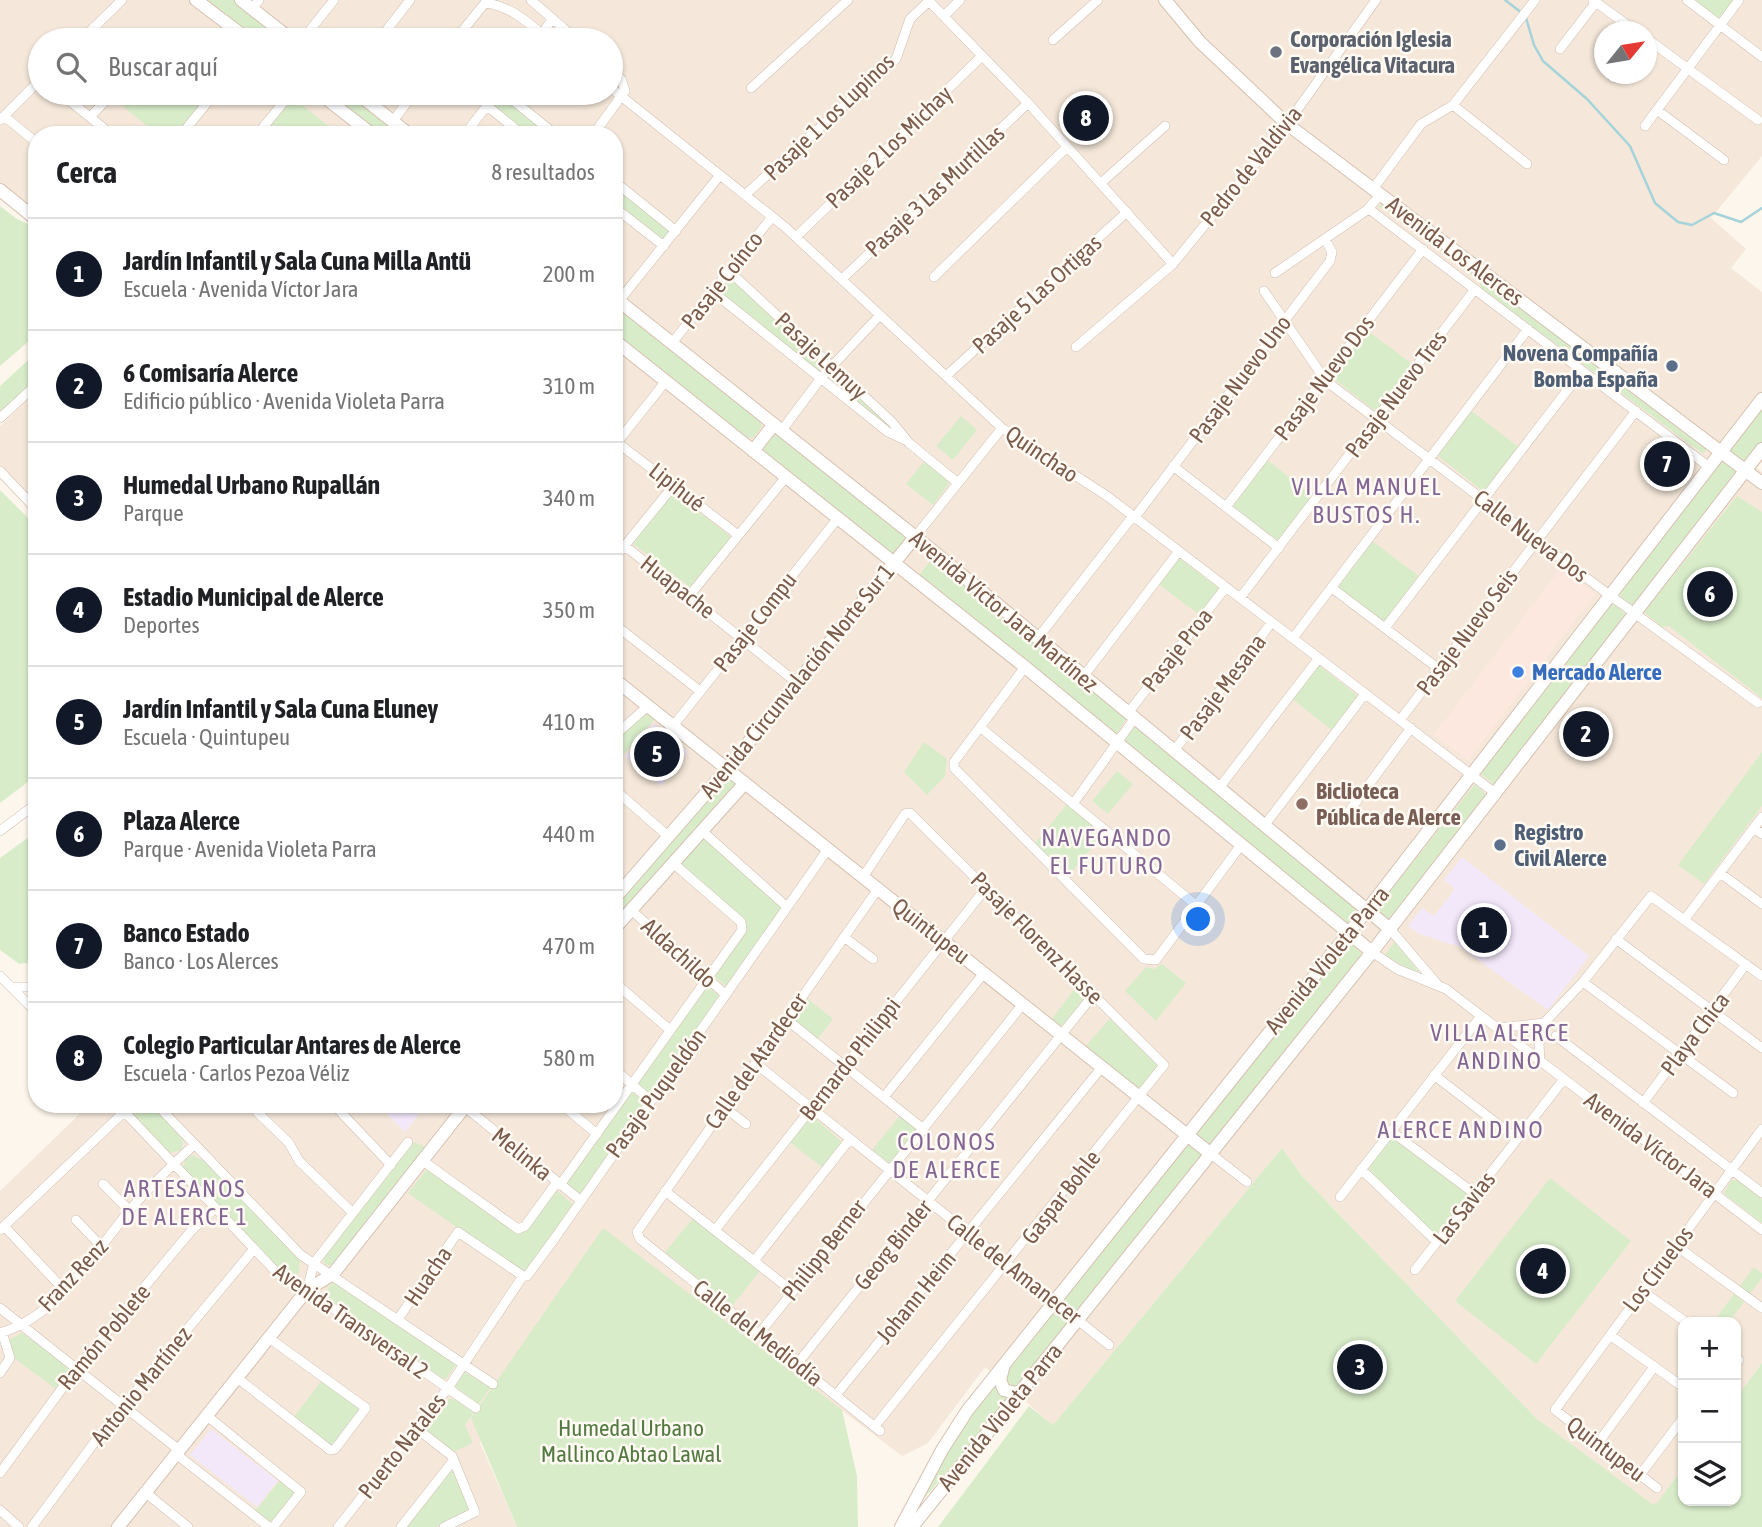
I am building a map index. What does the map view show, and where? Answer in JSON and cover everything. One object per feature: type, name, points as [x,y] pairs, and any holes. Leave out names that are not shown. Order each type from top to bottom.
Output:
[{"type":"main road","points":[[196,0],[233,28]]},
{"type":"main road","points":[[241,0],[255,4],[280,28]]},
{"type":"main road","name":"Avenida Los Alerces","points":[[1164,0],[1200,43],[1287,124],[1762,483]]},
{"type":"main road","points":[[334,105],[361,126]]},
{"type":"main road","points":[[372,105],[399,126]]},
{"type":"main road","points":[[0,190],[28,213]]},
{"type":"main road","name":"Avenida Víctor Jara Martínez","points":[[623,304],[915,537],[1390,929]]},
{"type":"main road","name":"Avenida Víctor Jara Martínez","points":[[623,347],[1025,667],[1372,952]]},
{"type":"main road","name":"Avenida Violeta Parra","points":[[901,1527],[958,1424],[1367,911],[1762,399]]},
{"type":"main road","points":[[753,451],[778,427]]},
{"type":"main road","name":"Avenida Violeta Parra","points":[[912,1527],[1372,952],[1762,449]]},
{"type":"main road","name":"Avenida Circunvalación Norte Sur 1","points":[[623,889],[727,769],[915,537]]},
{"type":"main road","name":"Quintupeu","points":[[623,686],[1211,1154]]},
{"type":"main road","name":"Avenida Circunvalación Norte Sur 1","points":[[623,919],[745,783]]},
{"type":"main road","points":[[118,1527],[307,1290],[333,1274],[460,1113]]},
{"type":"main road","points":[[1003,1368],[1000,1380],[1004,1390],[1015,1393],[1025,1388]]},
{"type":"street","points":[[93,28],[122,0]]},
{"type":"street","points":[[312,28],[334,0]]},
{"type":"street","points":[[388,28],[410,0]]},
{"type":"street","points":[[531,0],[562,28]]},
{"type":"street","points":[[751,89],[848,0]]},
{"type":"street","points":[[929,0],[1028,103],[1173,264]]},
{"type":"street","name":"Pasaje 1 Los Lupinos","points":[[746,195],[896,59],[909,19],[929,0]]},
{"type":"street","points":[[944,16],[960,0]]},
{"type":"street","points":[[1053,40],[1098,0]]},
{"type":"street","name":"Pedro de Valdivia","points":[[1076,347],[1173,264],[1287,124],[1376,0]]},
{"type":"street","points":[[1275,273],[1369,208],[1376,192],[1422,124],[1453,105],[1535,0]]},
{"type":"street","points":[[1687,0],[1762,57]]},
{"type":"street","points":[[1645,126],[1739,0]]},
{"type":"street","points":[[1560,49],[1594,1],[1622,21]]},
{"type":"street","points":[[464,28],[485,2],[515,12],[532,28]]},
{"type":"street","points":[[548,28],[552,19]]},
{"type":"street","points":[[1657,45],[1758,120]]},
{"type":"street","name":"Pasaje 2 Los Michay","points":[[796,237],[982,57]]},
{"type":"street","points":[[28,92],[2,118],[28,137]]},
{"type":"street","name":"Quinchao","points":[[623,99],[796,237],[1002,428],[1134,516],[1496,793]]},
{"type":"street","name":"Pasaje 3 Las Murtillas","points":[[842,279],[1028,103]]},
{"type":"street","points":[[75,105],[101,126]]},
{"type":"street","points":[[90,117],[102,105]]},
{"type":"street","points":[[188,126],[204,105]]},
{"type":"street","points":[[264,126],[281,105]]},
{"type":"street","points":[[393,121],[405,105]]},
{"type":"street","points":[[518,105],[545,126]]},
{"type":"street","points":[[600,126],[617,105]]},
{"type":"street","points":[[1453,105],[1527,164]]},
{"type":"street","points":[[471,126],[486,106],[512,126]]},
{"type":"street","points":[[1657,110],[1724,160]]},
{"type":"street","points":[[1101,183],[1165,126]]},
{"type":"street","points":[[934,277],[1067,146]]},
{"type":"street","points":[[623,292],[664,246],[720,175]]},
{"type":"street","points":[[623,188],[676,230]]},
{"type":"street","points":[[1369,208],[1709,467]]},
{"type":"street","name":"Pasaje 5 Las Ortigas","points":[[946,376],[1127,212]]},
{"type":"street","points":[[623,213],[664,246]]},
{"type":"street","name":"Pasaje Coínco","points":[[672,343],[772,217]]},
{"type":"street","name":"Pasaje Nuevo Uno","points":[[1037,639],[1173,467],[1331,258],[1331,249],[1325,239]]},
{"type":"street","name":"Pasaje Nuevo Dos","points":[[1226,507],[1423,249]]},
{"type":"street","name":"Pasaje Lemuy","points":[[729,271],[891,420],[909,443]]},
{"type":"street","name":"Pasaje Nuevo Tres","points":[[1240,598],[1475,289]]},
{"type":"street","name":"Calle Nueva Dos","points":[[1264,291],[1324,379],[1537,541],[1758,703]]},
{"type":"street","name":"Pasaje Lemuy","points":[[713,292],[888,432],[909,443],[958,483]]},
{"type":"street","points":[[778,427],[880,314]]},
{"type":"street","points":[[1293,638],[1528,329]]},
{"type":"street","points":[[1385,628],[1582,371]]},
{"type":"street","points":[[623,433],[666,381]]},
{"type":"street","points":[[0,418],[28,392]]},
{"type":"street","name":"Pasaje Nuevo Seis","points":[[1400,720],[1636,411]]},
{"type":"street","name":"Avenida Circunvalación Norte Sur 1","points":[[915,537],[1002,428]]},
{"type":"street","name":"Lipihué","points":[[623,449],[738,535]]},
{"type":"street","points":[[1173,467],[1279,548]]},
{"type":"street","points":[[0,471],[28,501]]},
{"type":"street","points":[[689,596],[786,477]]},
{"type":"street","points":[[623,548],[674,485]]},
{"type":"street","name":"Pasaje Compu","points":[[673,726],[838,518]]},
{"type":"street","name":"Huapache","points":[[625,545],[796,681]]},
{"type":"street","points":[[1083,677],[1179,551]]},
{"type":"street","name":"Pasaje Proa","points":[[1073,804],[1118,743],[1131,716],[1226,587]]},
{"type":"street","points":[[1332,588],[1439,669]]},
{"type":"street","name":"Pasaje Mesana","points":[[1174,751],[1272,622]]},
{"type":"street","points":[[623,631],[700,691]]},
{"type":"street","points":[[1219,788],[1319,658]]},
{"type":"street","points":[[1025,667],[954,762],[956,771],[1144,959],[1156,960],[1241,845]]},
{"type":"street","points":[[1264,826],[1365,694]]},
{"type":"street","points":[[623,728],[648,706]]},
{"type":"street","points":[[980,727],[1197,906]]},
{"type":"street","points":[[1347,814],[1411,729]]},
{"type":"street","points":[[623,797],[668,836]]},
{"type":"street","points":[[0,831],[28,810]]},
{"type":"street","name":"Pasaje Florenz Hasse","points":[[863,877],[908,813],[1164,1065]]},
{"type":"street","points":[[1685,919],[1762,817]]},
{"type":"street","points":[[1754,828],[1762,834]]},
{"type":"street","points":[[701,830],[786,906]]},
{"type":"street","name":"Pasaje Puqueldón","points":[[523,1276],[527,1276],[787,911],[786,906],[828,849]]},
{"type":"street","name":"Pasaje Puqueldón","points":[[623,1098],[742,926],[673,863]]},
{"type":"street","points":[[1720,873],[1762,904]]},
{"type":"street","name":"Bernardo Philippi","points":[[715,1230],[986,888]]},
{"type":"street","name":"Calle del Atardecer","points":[[637,1235],[665,1191],[878,889]]},
{"type":"street","points":[[1540,1061],[1539,1044],[1544,1023],[1583,982],[1648,898],[1657,898],[1762,976]]},
{"type":"street","name":"Aldachildo","points":[[631,910],[726,996]]},
{"type":"street","name":"Avenida Víctor Jara","points":[[1390,929],[1435,983],[1762,1230]]},
{"type":"street","points":[[844,937],[873,959]]},
{"type":"street","points":[[1616,939],[1762,1048]]},
{"type":"street","name":"Avenida Víctor Jara","points":[[1372,952],[1397,969],[1435,983]]},
{"type":"street","name":"Playa Chica","points":[[1643,1103],[1746,964]]},
{"type":"street","points":[[884,1097],[984,973]]},
{"type":"street","points":[[0,976],[28,1004]]},
{"type":"street","points":[[1583,982],[1733,1093]]},
{"type":"street","points":[[12,987],[28,987]]},
{"type":"street","points":[[623,990],[670,1030]]},
{"type":"street","name":"Georg Binder","points":[[797,1364],[1094,995]]},
{"type":"street","name":"Philipp Berner","points":[[759,1334],[1023,1004]]},
{"type":"street","points":[[1340,1197],[1481,1016]]},
{"type":"street","points":[[786,1019],[922,1128]]},
{"type":"street","points":[[1498,1028],[1544,1023]]},
{"type":"street","name":"Avenida Víctor Jara","points":[[1556,1036],[1762,1193]]},
{"type":"street","name":"Calle del Amanecer","points":[[755,1063],[1109,1345]]},
{"type":"street","name":"Gaspar Bohle","points":[[878,1428],[1164,1065]]},
{"type":"street","name":"Johann Heim","points":[[836,1395],[1102,1067]]},
{"type":"street","points":[[1434,1075],[1517,1139]]},
{"type":"street","points":[[623,1077],[650,1100]]},
{"type":"street","name":"Las Savias","points":[[1415,1270],[1564,1079]]},
{"type":"street","points":[[724,1107],[746,1124]]},
{"type":"street","points":[[65,1291],[2,1228],[123,1113]]},
{"type":"street","name":"Avenida Transversal 2","points":[[125,1113],[278,1274],[307,1290],[476,1408]]},
{"type":"street","name":"Avenida Transversal 2","points":[[164,1113],[298,1252],[493,1384]]},
{"type":"street","points":[[258,1113],[289,1143],[299,1161],[353,1213]]},
{"type":"street","points":[[342,1113],[391,1165]]},
{"type":"street","name":"Melinka","points":[[476,1113],[580,1200]]},
{"type":"street","points":[[571,1113],[597,1135]]},
{"type":"street","name":"Pasaje Puqueldón","points":[[423,1161],[520,1229],[612,1113]]},
{"type":"street","name":"Los Ciruelos","points":[[1555,1410],[1762,1129]]},
{"type":"street","points":[[1391,1131],[1475,1194]]},
{"type":"street","points":[[754,1261],[850,1139]]},
{"type":"street","points":[[307,1290],[314,1263],[408,1142]]},
{"type":"street","name":"Franz Renz","points":[[1,1333],[21,1325],[65,1291],[129,1210],[194,1145]]},
{"type":"street","name":"Quintupeu","points":[[1211,1154],[1247,1182]]},
{"type":"street","points":[[1361,1170],[1437,1242]]},
{"type":"street","points":[[103,1184],[129,1210]]},
{"type":"street","points":[[665,1191],[792,1292]]},
{"type":"street","name":"Ramón Poblete","points":[[0,1472],[77,1368],[191,1231],[215,1208]]},
{"type":"street","points":[[76,1220],[101,1246]]},
{"type":"street","name":"Huacha","points":[[398,1319],[458,1232],[523,1276]]},
{"type":"street","name":"Calle del Mediodía","points":[[637,1235],[878,1428]]},
{"type":"street","points":[[1675,1245],[1762,1308]]},
{"type":"street","name":"Antonio Martínez","points":[[32,1527],[124,1406],[254,1249]]},
{"type":"street","name":"Puerto Natales","points":[[340,1526],[448,1388],[523,1276]]},
{"type":"street","points":[[1642,1291],[1679,1317]]},
{"type":"street","points":[[0,1308],[271,1527],[301,1492],[206,1415]]},
{"type":"street","points":[[0,1373],[10,1358],[1,1333]]},
{"type":"street","points":[[1610,1335],[1678,1384]]},
{"type":"street","points":[[236,1377],[333,1450],[366,1408],[269,1338]]},
{"type":"street","points":[[1598,1443],[1654,1367]]},
{"type":"street","name":"Quintupeu","points":[[1555,1410],[1657,1488]]},
{"type":"street","points":[[1640,1475],[1678,1425]]},
{"type":"street","points":[[416,1428],[453,1461],[475,1513],[444,1527]]},
{"type":"street","points":[[401,1527],[453,1461]]},
{"type":"street","points":[[146,1493],[188,1527]]},
{"type":"street","points":[[0,1510],[19,1527]]},
{"type":"shaded area","points":[[0,0],[1762,0],[1762,156],[1711,218],[1746,249],[1731,268],[1762,292],[1762,461],[1757,468],[1762,472],[1762,1363],[1741,1391],[1741,1317],[1678,1317],[1678,1475],[1655,1507],[1536,1418],[1302,1176],[1282,1148],[1053,1425],[985,1367],[928,1443],[902,1456],[603,1229],[480,1443],[517,1527],[0,1527],[0,1191],[81,1113],[623,1113],[623,126],[28,126],[28,222],[0,199]]},
{"type":"shaded area","points":[[28,400],[28,509],[0,479],[0,426]]},
{"type":"shaded area","points":[[1561,568],[1595,594],[1468,760],[1434,735]]},
{"type":"shaded area","points":[[653,723],[688,752],[661,786],[625,756]]},
{"type":"shaded area","points":[[1462,857],[1589,956],[1548,1010],[1460,947],[1420,934],[1408,926],[1422,908],[1434,916],[1455,889],[1444,880]]},
{"type":"shaded area","points":[[386,1113],[420,1113],[405,1132]]},
{"type":"shaded area","points":[[211,1429],[278,1481],[257,1507],[190,1455]]},
{"type":"green space","points":[[205,0],[235,0],[270,28],[242,28]]},
{"type":"green space","points":[[1693,0],[1736,0],[1720,21]]},
{"type":"green space","points":[[121,105],[201,105],[183,126],[147,126]]},
{"type":"green space","points":[[287,105],[302,105],[328,126],[270,126]]},
{"type":"green space","points":[[343,105],[366,105],[393,126],[370,126]]},
{"type":"green space","points":[[497,105],[513,105],[540,126],[517,126],[495,108]]},
{"type":"green space","points":[[623,192],[670,230],[665,240],[623,210]]},
{"type":"green space","points":[[1383,203],[1707,449],[1703,454],[1481,288],[1479,280],[1385,209],[1377,207]]},
{"type":"green space","points":[[0,206],[28,224],[28,342],[0,366]]},
{"type":"green space","points":[[729,276],[825,365],[820,372],[721,295],[718,290]]},
{"type":"green space","points":[[623,310],[759,418],[762,426],[753,438],[744,437],[623,340]]},
{"type":"green space","points":[[1365,329],[1415,366],[1378,413],[1330,376]]},
{"type":"green space","points":[[28,360],[28,387],[0,413],[0,386]]},
{"type":"green space","points":[[833,372],[893,425],[899,435],[828,378]]},
{"type":"green space","points":[[1762,408],[1762,442],[1745,463],[1729,450]]},
{"type":"green space","points":[[1470,410],[1520,448],[1484,492],[1438,456]]},
{"type":"green space","points":[[961,416],[977,430],[953,460],[936,446]]},
{"type":"green space","points":[[774,432],[906,537],[893,555],[763,452],[761,449]]},
{"type":"green space","points":[[1266,459],[1314,497],[1278,541],[1232,508],[1232,503]]},
{"type":"green space","points":[[925,460],[950,482],[933,505],[906,484]]},
{"type":"green space","points":[[1721,461],[1738,472],[1633,606],[1621,597],[1620,592]]},
{"type":"green space","points":[[0,490],[28,518],[28,782],[0,803]]},
{"type":"green space","points":[[674,492],[731,537],[691,588],[632,543]]},
{"type":"green space","points":[[1737,496],[1762,512],[1762,698],[1669,626],[1662,627],[1644,612]]},
{"type":"green space","points":[[1372,541],[1420,577],[1384,623],[1338,588]]},
{"type":"green space","points":[[1178,557],[1220,589],[1201,616],[1157,583]]},
{"type":"green space","points":[[932,559],[1126,719],[1116,735],[919,575]]},
{"type":"green space","points":[[1610,604],[1618,606],[1627,617],[1494,785],[1480,773]]},
{"type":"green space","points":[[1319,665],[1359,697],[1334,732],[1291,698]]},
{"type":"green space","points":[[647,712],[655,719],[623,755],[623,732]]},
{"type":"green space","points":[[1135,726],[1359,910],[1348,926],[1124,740]]},
{"type":"green space","points":[[924,742],[947,759],[945,776],[927,795],[904,772]]},
{"type":"green space","points":[[1762,752],[1762,806],[1704,884],[1678,865]]},
{"type":"green space","points":[[1117,771],[1133,784],[1108,814],[1092,801]]},
{"type":"green space","points":[[726,778],[734,781],[734,786],[623,913],[623,896]]},
{"type":"green space","points":[[1475,784],[1487,796],[1389,921],[1375,910]]},
{"type":"green space","points":[[1068,803],[1104,833],[1069,875],[1035,843]]},
{"type":"green space","points":[[28,838],[28,962],[19,964],[0,950],[0,858]]},
{"type":"green space","points":[[703,838],[783,907],[727,987],[714,976],[745,927],[681,866],[680,862]]},
{"type":"green space","points":[[1395,941],[1419,972],[1385,955]]},
{"type":"green space","points":[[1349,942],[1363,955],[1210,1146],[1196,1133]]},
{"type":"green space","points":[[1162,964],[1186,983],[1156,1021],[1125,991],[1146,967],[1154,969]]},
{"type":"green space","points":[[1078,984],[1088,997],[1066,1024],[1059,1026],[1051,1020]]},
{"type":"green space","points":[[707,985],[720,997],[649,1095],[636,1082]]},
{"type":"green space","points":[[807,998],[833,1019],[817,1040],[796,1023],[796,1013]]},
{"type":"green space","points":[[1112,1016],[1160,1063],[1141,1091],[1085,1047]]},
{"type":"green space","points":[[633,1090],[645,1101],[645,1105],[582,1194],[578,1194],[566,1183],[616,1113],[623,1113],[623,1104]]},
{"type":"green space","points":[[131,1113],[158,1113],[183,1139],[182,1150],[169,1153]]},
{"type":"green space","points":[[901,1114],[915,1126],[916,1131],[889,1163],[872,1150]]},
{"type":"green space","points":[[811,1115],[842,1142],[823,1168],[788,1141]]},
{"type":"green space","points":[[1393,1137],[1468,1194],[1439,1234],[1434,1235],[1371,1173],[1369,1166]]},
{"type":"green space","points":[[414,1142],[426,1147],[333,1265],[326,1265],[323,1259]]},
{"type":"green space","points":[[1188,1144],[1203,1155],[1077,1314],[1063,1301]]},
{"type":"green space","points":[[1282,1148],[1302,1176],[1536,1418],[1652,1504],[1657,1503],[1678,1475],[1678,1506],[1741,1506],[1741,1391],[1762,1363],[1762,1527],[938,1527],[1029,1406],[1053,1425]]},
{"type":"green space","points":[[192,1155],[205,1161],[300,1261],[299,1273],[289,1276],[277,1267],[183,1168],[185,1160]]},
{"type":"green space","points":[[427,1169],[515,1232],[556,1190],[574,1205],[527,1273],[523,1274],[408,1193]]},
{"type":"green space","points":[[1550,1178],[1631,1241],[1536,1364],[1455,1301]]},
{"type":"green space","points":[[1731,1180],[1737,1180],[1762,1199],[1762,1223],[1724,1194]]},
{"type":"green space","points":[[694,1217],[761,1270],[732,1306],[665,1252]]},
{"type":"green space","name":"Humedal Urbano Mallinco Abtao Lawal","points":[[603,1228],[842,1410],[857,1476],[858,1527],[517,1527],[471,1418]]},
{"type":"green space","points":[[1754,1267],[1762,1273],[1762,1278],[1749,1295],[1739,1287]]},
{"type":"green space","points":[[332,1283],[338,1284],[456,1365],[445,1380],[329,1300],[326,1291]]},
{"type":"green space","points":[[1734,1294],[1744,1302],[1733,1317],[1717,1317]]},
{"type":"green space","points":[[1055,1312],[1069,1322],[1017,1388],[1009,1389],[1003,1377]]},
{"type":"green space","points":[[22,1333],[71,1368],[56,1389],[14,1358],[8,1340]]},
{"type":"green space","points":[[464,1371],[490,1388],[479,1404],[454,1386]]},
{"type":"green space","points":[[322,1380],[362,1409],[332,1446],[294,1417]]},
{"type":"green space","points":[[995,1384],[1010,1398],[921,1502],[951,1441]]},
{"type":"green space","points":[[449,1399],[456,1399],[474,1412],[465,1425],[473,1443],[453,1452],[424,1429]]},
{"type":"green space","points":[[449,1470],[455,1470],[471,1508],[468,1514],[436,1527],[403,1527]]},
{"type":"green space","points":[[281,1479],[296,1494],[275,1522],[270,1524],[254,1512]]},
{"type":"waterway","points":[[1505,0],[1522,13]]},
{"type":"waterway","points":[[1526,18],[1534,45],[1543,61],[1587,99],[1630,146],[1655,203],[1678,222],[1692,225],[1714,213],[1741,222],[1762,208]]},
{"type":"place","name":"Corporación Iglesia Evangélica Vitacura","points":[[1276,52]]},
{"type":"place","name":"Colegio Particular Antares de Alerce","points":[[1086,118]]},
{"type":"place","name":"Novena Compañía Bomba España","points":[[1672,366]]},
{"type":"place","name":"Banco Estado","points":[[1667,464]]},
{"type":"place","name":"Plaza Alerce","points":[[1710,594]]},
{"type":"place","name":"Mercado Alerce","points":[[1518,672]]},
{"type":"place","name":"6 Comisaría Alerce","points":[[1586,734]]},
{"type":"place","name":"Jardín Infantil y Sala Cuna Eluney","points":[[657,754]]},
{"type":"place","name":"Biclioteca Pública de Alerce","points":[[1302,804]]},
{"type":"place","name":"Registro Civil Alerce","points":[[1500,845]]},
{"type":"place","name":"Jardín Infantil y Sala Cuna Milla Antü","points":[[1484,930]]},
{"type":"place","name":"Estadio Municipal de Alerce","points":[[1543,1271]]},
{"type":"place","name":"Humedal Urbano Rupallán","points":[[1360,1367]]},
{"type":"district","name":"VILLA MANUEL BUSTOS H.","points":[[1367,501]]},
{"type":"district","name":"NAVEGANDO EL FUTURO","points":[[1107,852]]},
{"type":"district","name":"VILLA ALERCE ANDINO","points":[[1500,1047]]},
{"type":"district","name":"ALERCE ANDINO","points":[[1461,1130]]},
{"type":"district","name":"COLONOS DE ALERCE","points":[[947,1156]]},
{"type":"district","name":"ARTESANOS DE ALERCE 1","points":[[185,1203]]}]
